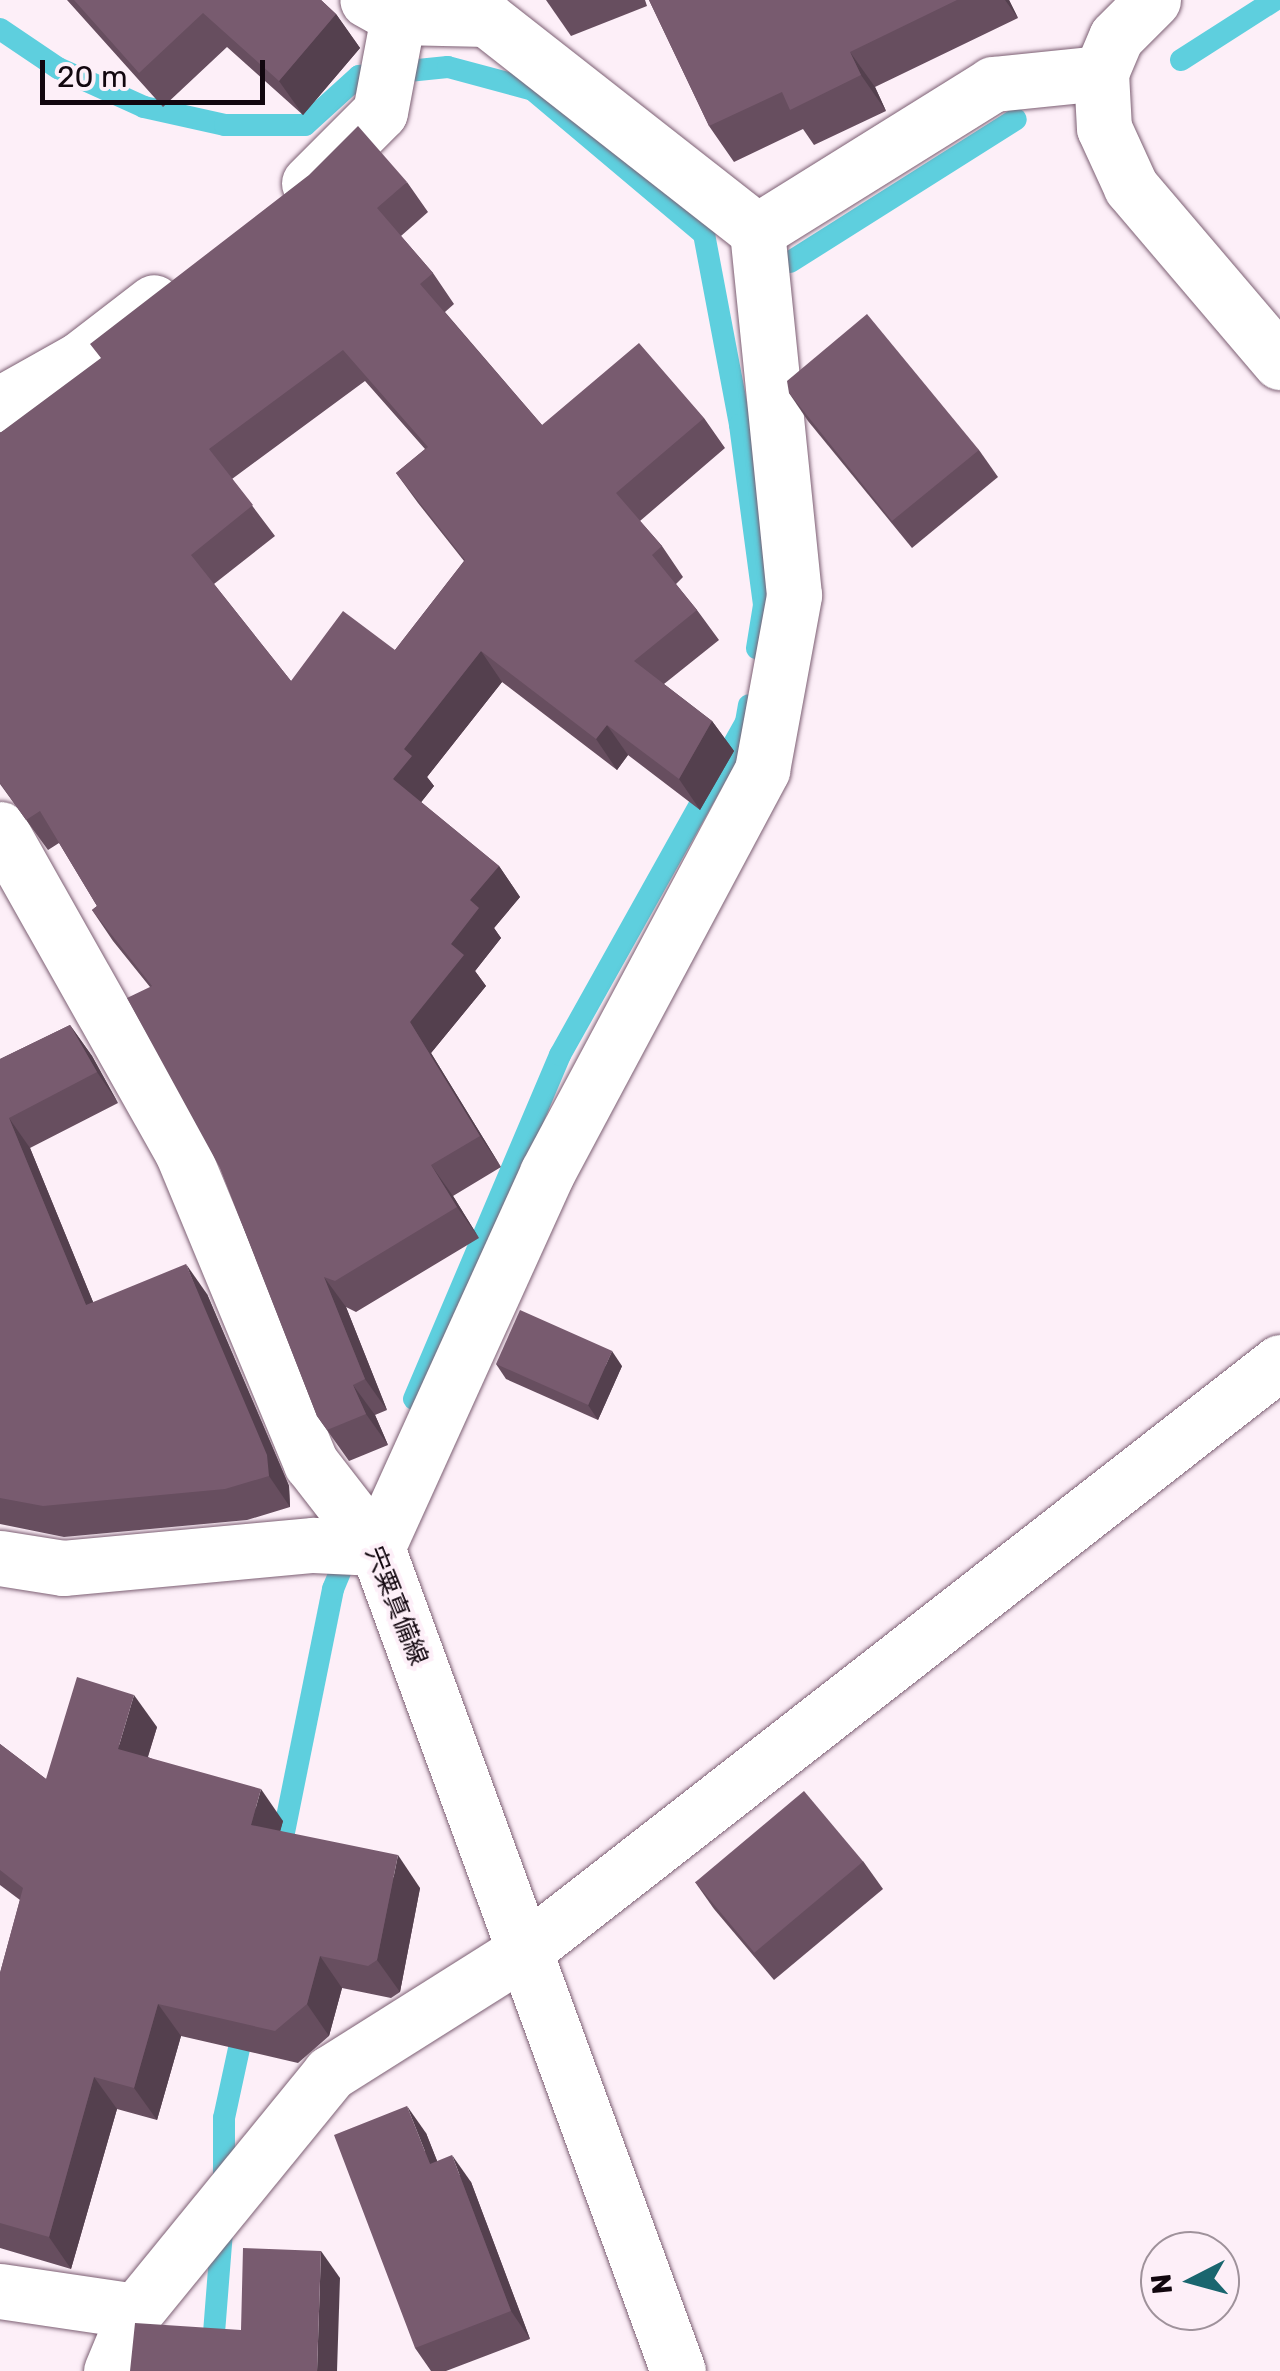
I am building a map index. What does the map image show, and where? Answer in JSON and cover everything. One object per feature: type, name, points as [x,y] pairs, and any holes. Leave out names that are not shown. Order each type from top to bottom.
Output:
[{"type":"street","points":[[1152,0],[1116,37],[1101,74],[1104,128],[1130,187],[1280,362]]},
{"type":"street","points":[[0,1558],[63,1568],[313,1545],[377,1548],[547,1173],[762,770],[794,595],[757,231],[487,19],[382,8],[380,112],[265,217]]},
{"type":"street","points":[[757,231],[993,84],[1101,74]]},
{"type":"street","points":[[0,404],[80,359],[188,276]]},
{"type":"street","name":"宍粟真備線","points":[[0,829],[182,1152],[311,1464],[377,1548],[678,2371]]},
{"type":"street","points":[[111,2371],[136,2311],[330,2073],[524,1951],[1280,1362]]},
{"type":"street","points":[[0,2291],[136,2311]]},
{"type":"building","points":[[74,0],[321,0],[336,14],[279,81],[203,13],[139,73]]},
{"type":"building","points":[[649,0],[957,0],[850,52],[861,75],[790,110],[782,92],[709,126]]},
{"type":"building","points":[[358,126],[407,182],[377,208],[433,273],[420,284],[542,425],[639,343],[704,418],[616,493],[662,546],[652,555],[697,610],[634,661],[712,721],[679,779],[607,725],[596,739],[481,651],[404,749],[412,756],[393,779],[499,866],[470,900],[479,908],[451,944],[464,955],[410,1022],[480,1136],[431,1165],[457,1207],[335,1281],[324,1277],[365,1379],[353,1385],[366,1414],[327,1430],[317,1416],[220,1168],[127,998],[152,986],[92,910],[97,906],[40,811],[26,820],[0,783],[0,433],[101,358],[90,344],[309,175]],"holes":[[[343,350],[428,447],[396,473],[465,560],[395,650],[343,611],[291,681],[191,555],[253,505],[209,449]]]},
{"type":"building","points":[[867,314],[979,450],[892,521],[789,393],[787,381]]},
{"type":"building","points":[[70,1025],[97,1072],[9,1118],[86,1305],[186,1264],[267,1455],[269,1476],[225,1489],[43,1506],[0,1498],[0,1059]]},
{"type":"building","points":[[520,1310],[612,1351],[588,1405],[496,1364]]},
{"type":"building","points":[[77,1677],[134,1695],[118,1749],[261,1789],[251,1825],[398,1855],[377,1960],[368,1966],[320,1956],[307,2004],[275,2031],[158,2004],[134,2088],[94,2077],[49,2237],[0,2223],[0,1973],[23,1888],[0,1870],[0,1744],[46,1779]]},
{"type":"building","points":[[804,1791],[863,1861],[754,1953],[695,1882]]},
{"type":"building","points":[[407,2106],[430,2164],[452,2155],[511,2311],[415,2348],[334,2135]]},
{"type":"building","points":[[243,2248],[321,2251],[317,2371],[130,2371],[135,2323],[241,2330]]},
{"type":"waterway","points":[[1181,60],[1275,0]]},
{"type":"waterway","points":[[0,29],[58,68],[144,107],[225,125],[305,125],[359,76],[448,67],[533,90],[704,234],[740,425],[764,605],[757,648]]},
{"type":"waterway","points":[[790,262],[1016,119]]},
{"type":"waterway","points":[[414,1399],[560,1055],[746,722],[749,705]]},
{"type":"waterway","points":[[278,1862],[333,1589],[350,1548]]},
{"type":"waterway","points":[[224,2187],[224,2118],[245,2021]]},
{"type":"waterway","points":[[211,2371],[223,2219]]}]
